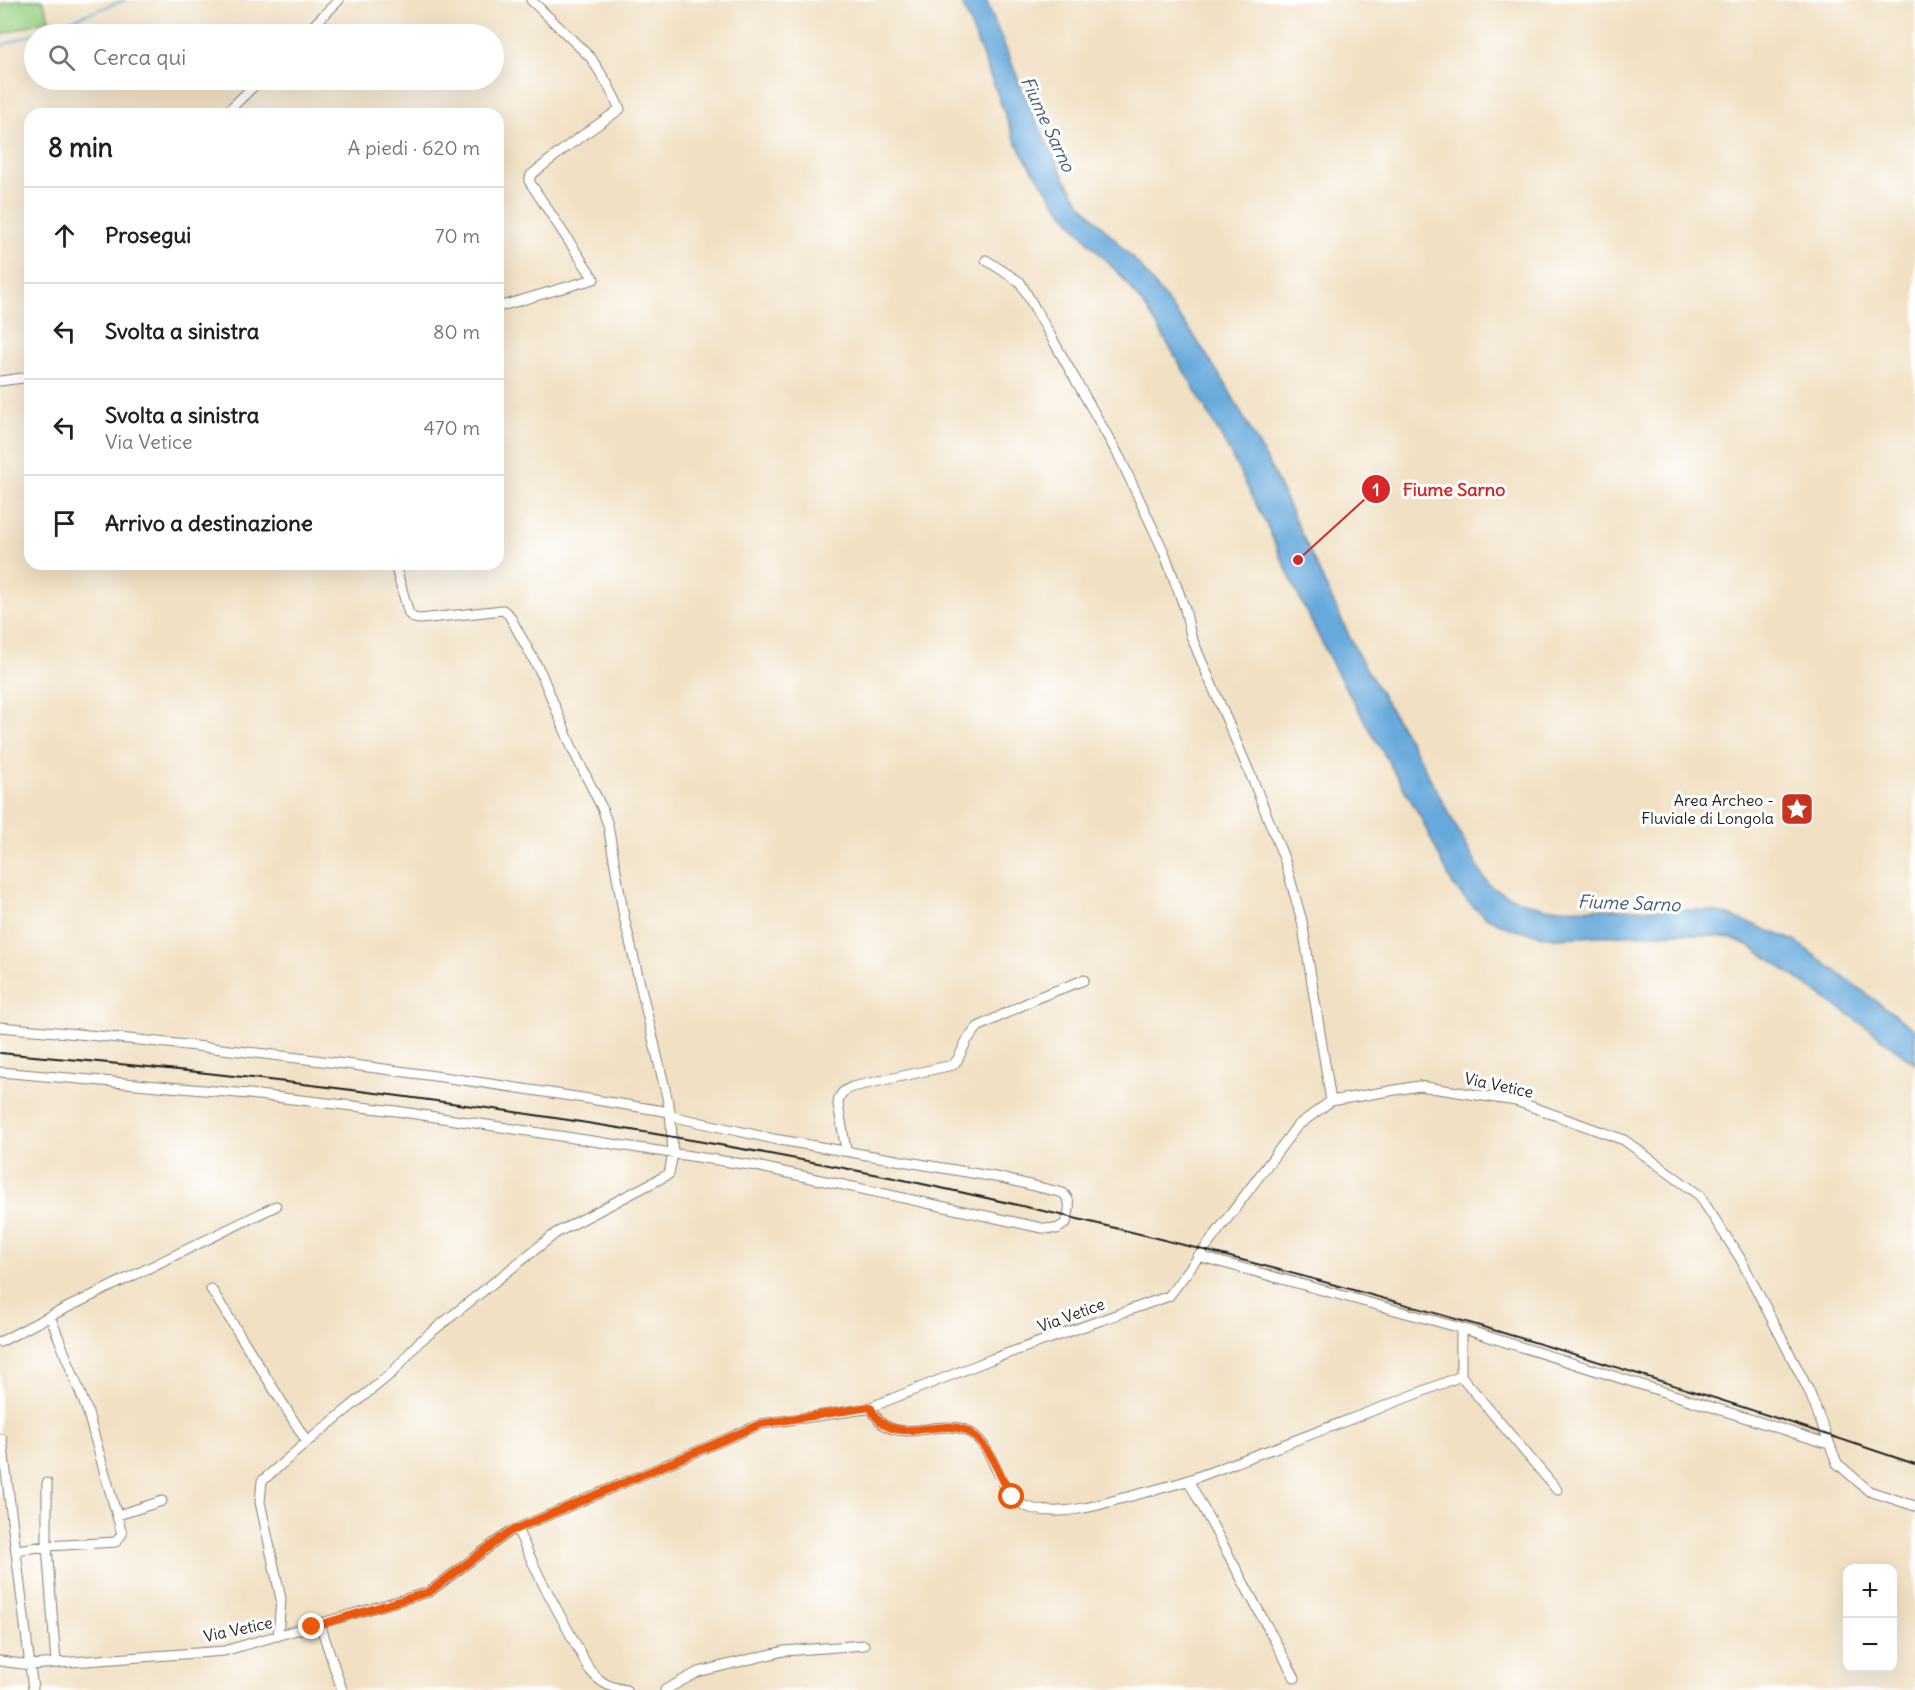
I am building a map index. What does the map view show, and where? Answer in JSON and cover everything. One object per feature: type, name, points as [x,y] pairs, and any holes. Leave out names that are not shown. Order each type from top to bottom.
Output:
[{"type":"street","points":[[315,24],[339,0]]},
{"type":"street","points":[[504,305],[594,279],[530,181],[531,175],[620,109],[591,58],[531,0]]},
{"type":"street","points":[[231,108],[250,90]]},
{"type":"street","points":[[986,260],[1020,282],[1120,458],[1164,552],[1185,609],[1191,636],[1285,861],[1302,921],[1331,1101]]},
{"type":"street","points":[[0,381],[24,378]]},
{"type":"street","points":[[278,1636],[281,1599],[260,1502],[262,1481],[393,1372],[419,1342],[556,1233],[669,1174],[673,1153],[670,1114],[624,917],[608,825],[541,673],[509,615],[503,610],[414,618],[410,614],[397,572]]},
{"type":"street","points":[[846,1150],[838,1104],[838,1097],[844,1090],[953,1065],[967,1040],[978,1027],[1039,997],[1084,980]]},
{"type":"street","points":[[0,1027],[134,1038],[338,1062],[520,1087],[670,1114],[774,1139],[1001,1178],[1063,1193],[1071,1204],[1066,1223],[1057,1229],[1042,1228],[756,1166],[396,1111],[249,1094],[0,1072]]},
{"type":"street","name":"Via Vetice","points":[[0,1661],[30,1665],[224,1651],[429,1592],[509,1532],[761,1424],[870,1407],[992,1359],[1169,1296],[1297,1126],[1331,1101],[1419,1086],[1516,1101],[1624,1140],[1699,1195],[1740,1258],[1809,1391],[1837,1463],[1869,1491],[1915,1506]]},
{"type":"street","points":[[0,1342],[276,1206]]},
{"type":"street","points":[[1198,1256],[1461,1328],[1829,1444]]},
{"type":"street","points":[[211,1289],[307,1442]]},
{"type":"street","points":[[15,1550],[116,1542],[122,1534],[87,1410],[50,1316]]},
{"type":"street","points":[[1461,1328],[1461,1376],[1557,1490]]},
{"type":"street","points":[[870,1407],[883,1425],[894,1429],[908,1431],[953,1427],[971,1433],[991,1456],[1012,1497],[1027,1507],[1064,1511],[1084,1509],[1188,1480],[1461,1376]]},
{"type":"street","points":[[2,1439],[33,1690]]},
{"type":"street","points":[[1188,1480],[1295,1678]]},
{"type":"street","points":[[47,1483],[47,1546],[56,1663]]},
{"type":"street","points":[[118,1515],[162,1501]]},
{"type":"street","points":[[517,1528],[541,1581],[589,1669],[598,1680],[607,1686],[626,1690]]},
{"type":"street","points":[[320,1624],[342,1690]]},
{"type":"street","points":[[665,1690],[698,1671],[784,1651],[864,1645]]},
{"type":"green space","points":[[17,0],[43,0],[49,19],[34,24],[24,24],[24,27],[0,35],[0,5]]},
{"type":"water","name":"Fiume Sarno","points":[[961,0],[986,0],[1029,106],[1065,179],[1082,205],[1139,265],[1192,333],[1226,385],[1270,466],[1358,655],[1416,752],[1481,873],[1491,887],[1515,899],[1544,908],[1703,910],[1726,914],[1795,941],[1915,1030],[1915,1064],[1868,1028],[1750,946],[1732,938],[1679,933],[1554,938],[1511,929],[1484,916],[1466,900],[1453,885],[1421,818],[1337,673],[1228,449],[1150,314],[1121,276],[1057,205],[1022,154]]},
{"type":"waterway","points":[[60,24],[125,0]]},
{"type":"waterway","points":[[0,46],[24,37]]},
{"type":"railway","points":[[0,1053],[226,1075],[451,1103],[676,1137],[899,1179],[1156,1238],[1411,1306],[1664,1382],[1915,1464]]},
{"type":"place","name":"Fiume Sarno","points":[[1298,560]]},
{"type":"place","name":"Area Archeo - Fluviale di Longola","points":[[1797,809]]},
{"type":"route","points":[[312,1627],[429,1592],[509,1532],[761,1424],[870,1407],[883,1425],[894,1429],[908,1431],[953,1427],[962,1429],[971,1433],[991,1456],[1012,1497]]}]
